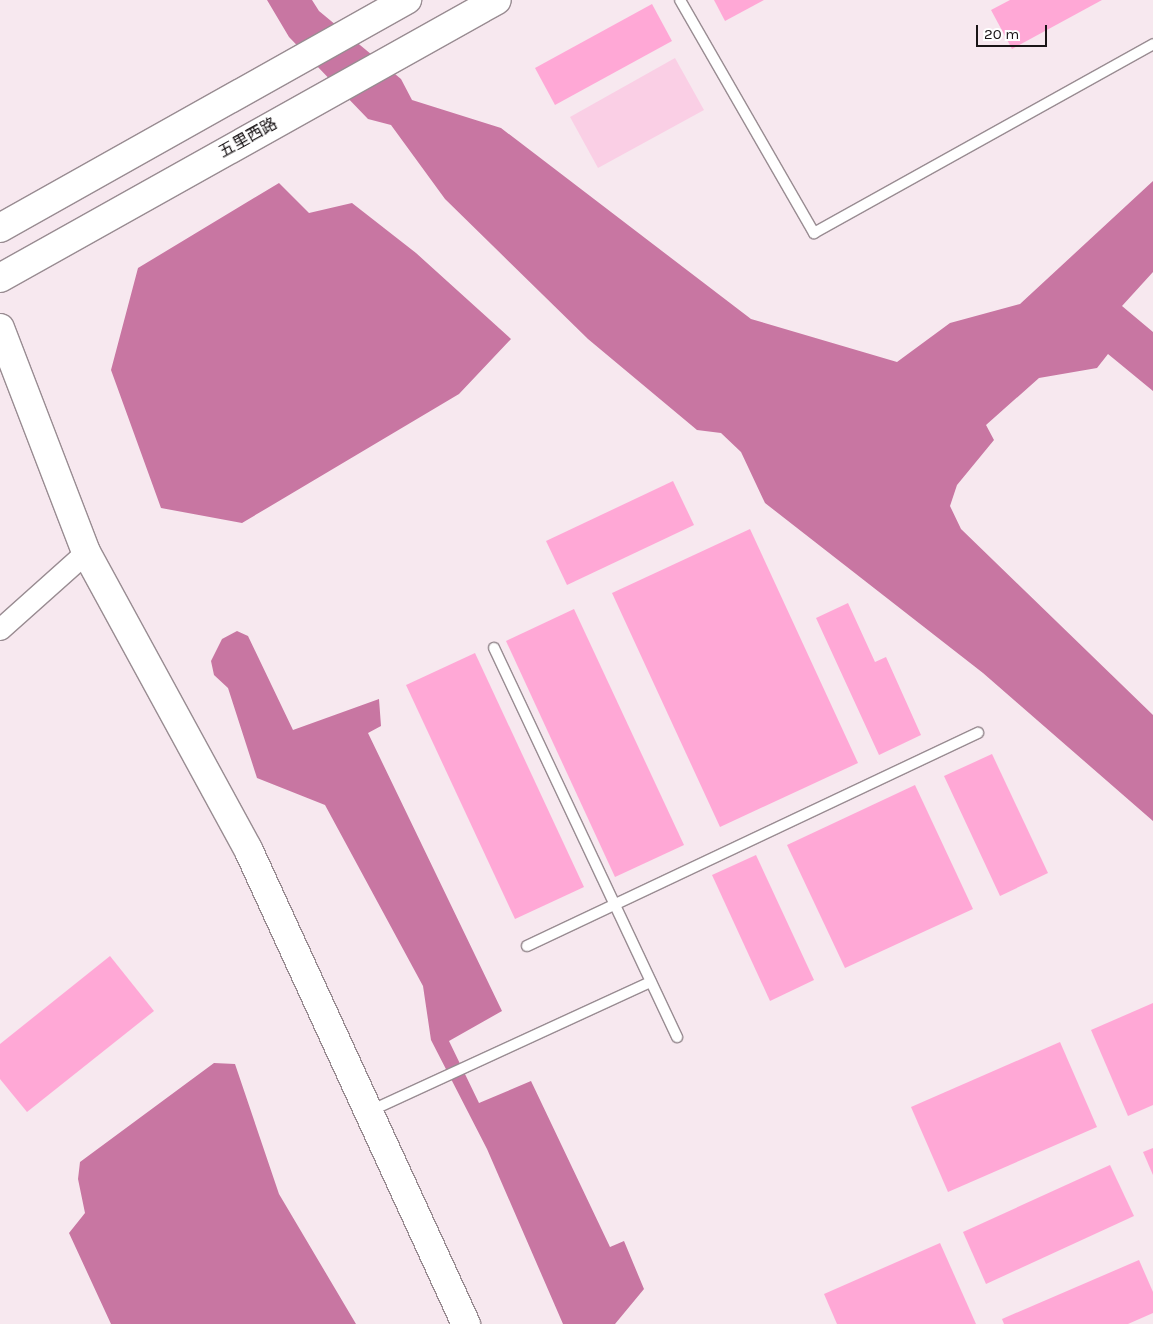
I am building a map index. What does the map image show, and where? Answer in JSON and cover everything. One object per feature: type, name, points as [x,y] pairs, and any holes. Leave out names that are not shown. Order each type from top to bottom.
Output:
[{"type":"main road","points":[[0,228],[408,0]]},
{"type":"main road","name":"五里西路","points":[[0,278],[497,0]]},
{"type":"main road","points":[[0,328],[86,552],[248,849],[466,1324]]},
{"type":"street","points":[[0,629],[86,552]]},
{"type":"lane","points":[[680,0],[814,233],[1153,44]]},
{"type":"lane","points":[[494,648],[677,1036]]},
{"type":"lane","points":[[527,946],[978,733]]},
{"type":"lane","points":[[369,1111],[651,982]]},
{"type":"shaded area","points":[[267,0],[312,0],[319,11],[401,79],[412,100],[501,128],[751,319],[897,362],[950,323],[1020,304],[1153,181],[1153,272],[1122,306],[1153,332],[1153,391],[1108,354],[1097,368],[1039,378],[986,425],[994,440],[957,485],[950,506],[961,529],[1153,715],[1153,821],[983,673],[765,503],[741,452],[721,433],[697,430],[588,339],[445,199],[391,125],[368,119],[289,37]]},
{"type":"shaded area","points":[[675,58],[704,110],[598,168],[570,117]]},
{"type":"shaded area","points":[[279,183],[309,213],[352,203],[416,253],[511,339],[459,394],[242,523],[161,508],[111,370],[138,268]]},
{"type":"shaded area","points":[[237,631],[248,636],[293,730],[379,699],[381,726],[368,733],[502,1011],[449,1041],[479,1103],[531,1081],[610,1247],[624,1241],[644,1289],[615,1324],[563,1324],[487,1149],[431,1040],[423,986],[325,805],[257,778],[228,688],[214,675],[211,661],[222,639]]},
{"type":"shaded area","points":[[214,1063],[235,1064],[279,1194],[356,1324],[111,1324],[69,1233],[85,1213],[78,1179],[80,1162]]},
{"type":"building","points":[[714,0],[764,0],[725,21]]},
{"type":"building","points":[[1010,0],[1102,0],[1012,49],[991,10]]},
{"type":"building","points":[[652,4],[672,41],[555,105],[535,68]]},
{"type":"building","points":[[673,481],[694,525],[567,585],[546,541]]},
{"type":"building","points":[[750,529],[858,763],[720,827],[612,593]]},
{"type":"building","points":[[848,603],[875,662],[886,657],[921,735],[879,755],[816,618]]},
{"type":"building","points":[[574,609],[684,845],[615,877],[506,641]]},
{"type":"building","points":[[475,653],[584,887],[515,919],[406,685]]},
{"type":"building","points":[[992,754],[1048,873],[1000,896],[944,776]]},
{"type":"building","points":[[915,785],[973,909],[845,968],[787,845]]},
{"type":"building","points":[[756,855],[814,980],[770,1001],[712,875]]},
{"type":"building","points":[[110,956],[154,1011],[27,1112],[0,1079],[0,1044]]},
{"type":"building","points":[[1153,1003],[1153,1105],[1128,1116],[1091,1030]]},
{"type":"building","points":[[1060,1042],[1097,1127],[948,1192],[911,1107]]},
{"type":"building","points":[[1153,1148],[1153,1175],[1143,1152]]},
{"type":"building","points":[[1110,1165],[1134,1216],[986,1284],[963,1232]]},
{"type":"building","points":[[940,1243],[976,1324],[837,1324],[824,1294]]},
{"type":"building","points":[[1139,1260],[1153,1292],[1153,1313],[1128,1324],[1004,1324],[1002,1319]]}]
